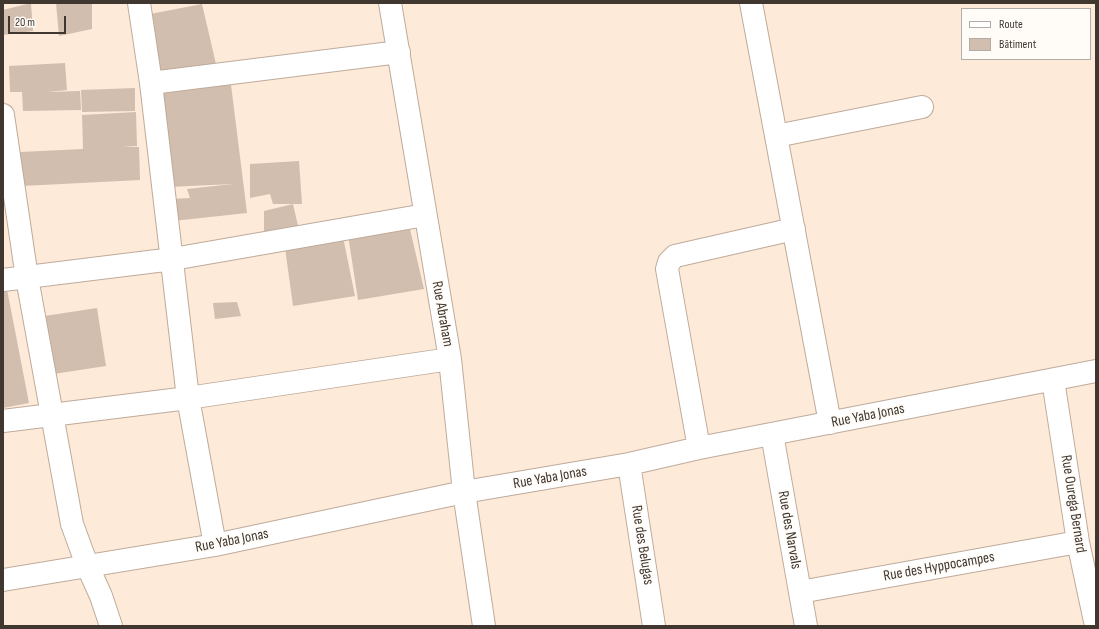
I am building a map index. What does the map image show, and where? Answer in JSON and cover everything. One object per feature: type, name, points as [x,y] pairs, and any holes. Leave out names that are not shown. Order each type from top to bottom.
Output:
[{"type":"street","points":[[139,3],[151,83],[173,259],[188,398],[215,545]]},
{"type":"street","name":"Rue Abraham","points":[[390,3],[450,359],[464,492],[484,626]]},
{"type":"street","points":[[751,3],[830,423]]},
{"type":"street","points":[[151,83],[399,52]]},
{"type":"street","points":[[776,136],[922,107]]},
{"type":"street","points":[[3,115],[27,278],[72,524],[87,565],[102,596],[111,626]]},
{"type":"street","points":[[3,280],[173,259],[425,215]]},
{"type":"street","points":[[699,448],[667,269],[669,262],[675,256],[794,229]]},
{"type":"street","points":[[3,421],[188,398],[450,359]]},
{"type":"street","name":"Rue Yaba Jonas","points":[[3,580],[215,545],[464,492],[629,464],[699,448],[1096,371]]},
{"type":"street","name":"Rue Ourega Bernard","points":[[1053,380],[1078,542],[1095,618]]},
{"type":"street","name":"Rue des Narvals","points":[[772,434],[806,626]]},
{"type":"street","name":"Rue des Belugas","points":[[629,464],[654,626]]},
{"type":"street","name":"Rue des Hyppocampes","points":[[800,592],[1078,542]]},
{"type":"building","points":[[31,3],[33,31],[3,35],[3,10]]},
{"type":"building","points":[[56,3],[92,3],[92,29],[59,36]]},
{"type":"building","points":[[202,4],[216,64],[156,73],[145,15]]},
{"type":"building","points":[[65,63],[67,90],[47,92],[80,91],[81,110],[23,111],[22,92],[10,92],[9,66]]},
{"type":"building","points":[[231,85],[247,213],[173,221],[171,199],[190,198],[187,189],[233,184],[169,187],[162,90]]},
{"type":"building","points":[[135,88],[135,111],[82,112],[81,90]]},
{"type":"building","points":[[136,112],[137,146],[122,147],[139,147],[140,180],[22,186],[20,152],[83,149],[82,115]]},
{"type":"building","points":[[299,161],[302,204],[273,204],[270,194],[250,198],[250,164]]},
{"type":"building","points":[[293,204],[299,230],[264,235],[264,211]]},
{"type":"building","points":[[409,225],[424,289],[358,300],[348,235]]},
{"type":"building","points":[[343,237],[355,296],[293,306],[285,248]]},
{"type":"building","points":[[7,289],[29,403],[3,408],[3,290]]},
{"type":"building","points":[[237,302],[241,316],[215,319],[213,303]]},
{"type":"building","points":[[97,308],[106,366],[47,375],[38,317]]}]
